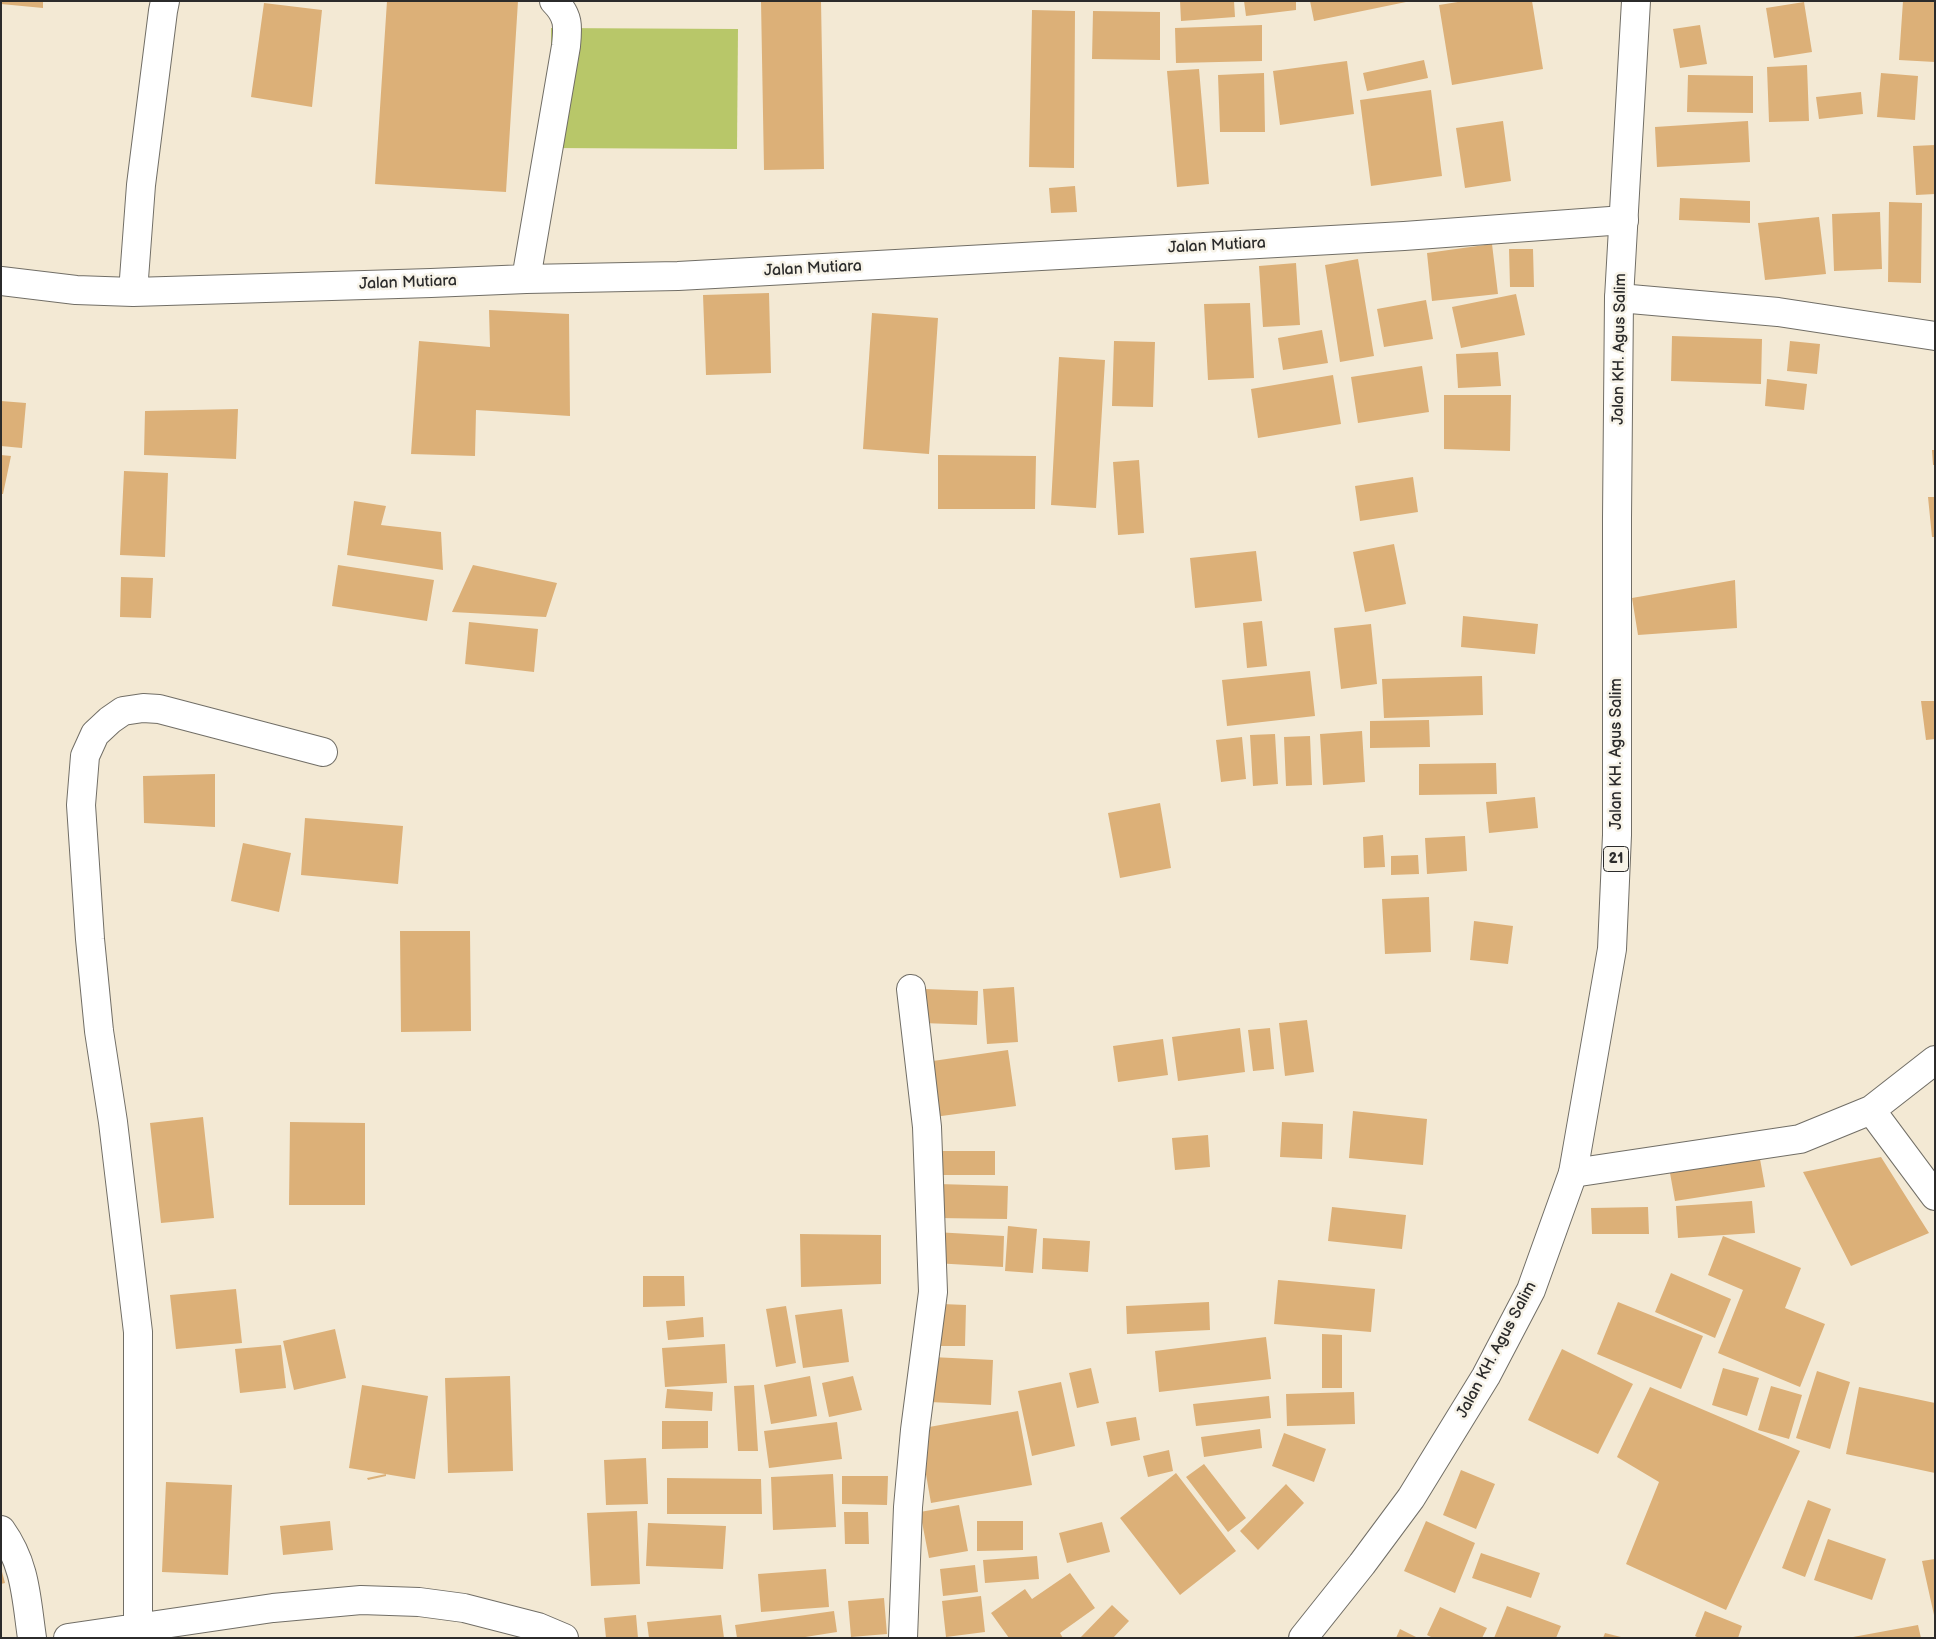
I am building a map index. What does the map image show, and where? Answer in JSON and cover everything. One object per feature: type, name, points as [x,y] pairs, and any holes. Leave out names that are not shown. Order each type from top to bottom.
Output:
[{"type":"main road","points":[[133,292],[141,185],[161,20],[165,1]]},
{"type":"main road","points":[[526,279],[566,46],[568,25],[563,10],[554,1]]},
{"type":"main road","name":"Jalan KH. Agus Salim","points":[[1303,1638],[1411,1498],[1481,1384],[1531,1290],[1573,1173],[1612,950],[1617,826],[1617,518],[1620,298],[1636,1]]},
{"type":"main road","name":"Jalan Mutiara","points":[[1,282],[76,290],[133,292],[678,276],[1404,236],[1624,220]]},
{"type":"main road","points":[[1620,298],[1778,312],[1935,336]]},
{"type":"main road","points":[[138,1627],[138,1332],[113,1122],[99,1031],[90,939],[82,805],[85,756],[94,734],[110,720],[123,711],[143,708],[159,709],[323,752]]},
{"type":"main road","points":[[903,1638],[908,1507],[915,1430],[934,1292],[926,1127],[910,989]]},
{"type":"main road","points":[[1573,1173],[1800,1139],[1871,1110],[1935,1060]]},
{"type":"main road","points":[[1871,1110],[1935,1196]]},
{"type":"main road","points":[[1,1530],[12,1545],[22,1569],[32,1638]]},
{"type":"main road","points":[[68,1638],[272,1608],[361,1600],[419,1602],[464,1608],[538,1627],[564,1638]]},
{"type":"green space","points":[[551,28],[738,29],[737,149],[551,148]]},
{"type":"building","points":[[1,1],[43,1],[43,8],[1,4]]},
{"type":"building","points":[[387,1],[518,1],[506,192],[375,184]]},
{"type":"building","points":[[761,1],[821,1],[824,169],[764,170]]},
{"type":"building","points":[[1180,1],[1234,1],[1235,17],[1181,21]]},
{"type":"building","points":[[1244,1],[1296,1],[1296,10],[1246,16]]},
{"type":"building","points":[[1310,1],[1406,1],[1406,2],[1314,21]]},
{"type":"building","points":[[1464,1],[1532,1],[1543,69],[1452,85],[1439,5]]},
{"type":"building","points":[[1903,1],[1935,1],[1935,62],[1899,60]]},
{"type":"building","points":[[1804,2],[1812,52],[1774,58],[1766,8]]},
{"type":"building","points":[[264,3],[322,10],[312,107],[251,97]]},
{"type":"building","points":[[1032,10],[1075,11],[1074,168],[1029,167]]},
{"type":"building","points":[[1093,11],[1160,12],[1160,60],[1092,59]]},
{"type":"building","points":[[1262,25],[1262,61],[1176,63],[1175,28]]},
{"type":"building","points":[[1700,25],[1707,64],[1680,68],[1673,29]]},
{"type":"building","points":[[1424,60],[1428,78],[1367,91],[1363,73]]},
{"type":"building","points":[[1347,61],[1354,114],[1280,125],[1273,71]]},
{"type":"building","points":[[1807,65],[1809,121],[1769,122],[1767,67]]},
{"type":"building","points":[[1199,69],[1209,184],[1177,187],[1167,71]]},
{"type":"building","points":[[1264,73],[1265,132],[1220,132],[1218,75]]},
{"type":"building","points":[[1881,73],[1918,76],[1915,120],[1877,117]]},
{"type":"building","points":[[1688,75],[1753,76],[1753,113],[1687,112]]},
{"type":"building","points":[[1431,90],[1442,176],[1371,186],[1360,100]]},
{"type":"building","points":[[1861,92],[1863,114],[1819,119],[1816,97]]},
{"type":"building","points":[[1503,121],[1511,181],[1465,188],[1456,128]]},
{"type":"building","points":[[1748,121],[1750,162],[1657,167],[1655,127]]},
{"type":"building","points":[[1935,145],[1935,194],[1916,195],[1913,146]]},
{"type":"building","points":[[1075,186],[1077,212],[1051,213],[1049,188]]},
{"type":"building","points":[[1680,198],[1750,201],[1750,223],[1679,220]]},
{"type":"building","points":[[1889,202],[1922,203],[1921,283],[1888,282]]},
{"type":"building","points":[[1880,212],[1882,269],[1834,271],[1832,214]]},
{"type":"building","points":[[1819,217],[1826,274],[1765,280],[1758,223]]},
{"type":"building","points":[[1492,244],[1498,294],[1432,301],[1427,253]]},
{"type":"building","points":[[1509,249],[1533,249],[1534,287],[1510,287]]},
{"type":"building","points":[[1358,259],[1374,356],[1340,362],[1325,265]]},
{"type":"building","points":[[1296,263],[1300,325],[1263,327],[1259,266]]},
{"type":"building","points":[[769,293],[771,373],[706,375],[703,295]]},
{"type":"building","points":[[1516,294],[1525,335],[1461,348],[1452,307]]},
{"type":"building","points":[[1426,300],[1433,339],[1384,347],[1377,309]]},
{"type":"building","points":[[1250,303],[1254,378],[1208,380],[1204,304]]},
{"type":"building","points":[[489,310],[569,314],[570,416],[476,410],[475,456],[411,454],[419,341],[490,347]]},
{"type":"building","points":[[872,313],[938,318],[929,454],[863,449]]},
{"type":"building","points":[[1322,330],[1328,363],[1283,370],[1278,338]]},
{"type":"building","points":[[1672,336],[1762,339],[1761,384],[1671,381]]},
{"type":"building","points":[[1114,341],[1155,342],[1153,407],[1112,406]]},
{"type":"building","points":[[1790,341],[1820,344],[1817,374],[1787,371]]},
{"type":"building","points":[[1498,352],[1501,386],[1458,388],[1456,354]]},
{"type":"building","points":[[1059,357],[1105,360],[1096,508],[1051,505]]},
{"type":"building","points":[[1422,366],[1429,412],[1358,423],[1351,377]]},
{"type":"building","points":[[1333,375],[1341,424],[1258,438],[1251,389]]},
{"type":"building","points":[[1767,379],[1807,384],[1804,410],[1765,406]]},
{"type":"building","points":[[1444,395],[1511,395],[1510,451],[1444,449]]},
{"type":"building","points":[[1,401],[26,403],[22,448],[1,446]]},
{"type":"building","points":[[238,409],[236,459],[144,455],[145,411]]},
{"type":"building","points":[[1932,450],[1935,450],[1935,465],[1933,465]]},
{"type":"building","points":[[1,455],[11,456],[3,494],[1,494]]},
{"type":"building","points":[[938,455],[1036,456],[1035,509],[938,509]]},
{"type":"building","points":[[1139,460],[1144,533],[1118,535],[1113,462]]},
{"type":"building","points":[[124,471],[168,473],[165,557],[120,555]]},
{"type":"building","points":[[1413,477],[1418,512],[1360,521],[1355,486]]},
{"type":"building","points":[[1928,497],[1935,497],[1935,537],[1932,537]]},
{"type":"building","points":[[354,501],[386,506],[381,525],[441,532],[443,570],[347,555]]},
{"type":"building","points":[[1394,544],[1406,604],[1365,612],[1353,552]]},
{"type":"building","points":[[1256,551],[1262,601],[1195,608],[1190,558]]},
{"type":"building","points":[[338,565],[434,580],[427,621],[332,606]]},
{"type":"building","points":[[473,565],[557,583],[546,617],[452,612]]},
{"type":"building","points":[[121,577],[153,578],[151,618],[120,617]]},
{"type":"building","points":[[1735,580],[1737,628],[1638,635],[1632,598]]},
{"type":"building","points":[[1463,616],[1538,624],[1535,654],[1461,647]]},
{"type":"building","points":[[1262,621],[1267,666],[1247,668],[1243,623]]},
{"type":"building","points":[[469,622],[538,629],[534,672],[465,664]]},
{"type":"building","points":[[1371,624],[1377,684],[1341,689],[1334,628]]},
{"type":"building","points":[[1310,671],[1315,716],[1227,726],[1222,680]]},
{"type":"building","points":[[1482,676],[1483,715],[1384,718],[1382,679]]},
{"type":"building","points":[[1921,701],[1935,701],[1935,739],[1926,740]]},
{"type":"building","points":[[1429,720],[1430,747],[1370,748],[1370,721]]},
{"type":"building","points":[[1362,731],[1365,782],[1323,785],[1320,734]]},
{"type":"building","points":[[1275,734],[1278,784],[1253,786],[1250,735]]},
{"type":"building","points":[[1310,736],[1312,785],[1286,786],[1284,737]]},
{"type":"building","points":[[1242,737],[1246,779],[1221,782],[1216,740]]},
{"type":"building","points":[[1496,763],[1497,794],[1419,795],[1419,764]]},
{"type":"building","points":[[215,774],[215,827],[144,823],[143,776]]},
{"type":"building","points":[[1535,797],[1538,828],[1489,833],[1486,802]]},
{"type":"building","points":[[1160,803],[1171,868],[1120,878],[1108,813]]},
{"type":"building","points":[[305,818],[403,826],[398,884],[301,875]]},
{"type":"building","points":[[1383,835],[1385,867],[1364,868],[1363,837]]},
{"type":"building","points":[[1465,836],[1467,871],[1427,874],[1425,838]]},
{"type":"building","points":[[243,843],[291,853],[279,912],[231,901]]},
{"type":"building","points":[[1418,855],[1419,874],[1391,875],[1391,856]]},
{"type":"building","points":[[1429,897],[1431,952],[1385,954],[1382,899]]},
{"type":"building","points":[[1474,921],[1513,926],[1508,964],[1470,960]]},
{"type":"building","points":[[400,931],[470,931],[471,1031],[401,1032]]},
{"type":"building","points":[[1014,987],[1018,1042],[987,1044],[983,989]]},
{"type":"building","points":[[925,989],[978,991],[977,1025],[923,1023]]},
{"type":"building","points":[[1307,1020],[1314,1072],[1285,1076],[1279,1023]]},
{"type":"building","points":[[1240,1028],[1245,1072],[1178,1081],[1172,1037]]},
{"type":"building","points":[[1270,1028],[1274,1069],[1253,1071],[1248,1030]]},
{"type":"building","points":[[1163,1039],[1168,1075],[1118,1082],[1113,1046]]},
{"type":"building","points":[[1008,1050],[1016,1106],[934,1117],[926,1062]]},
{"type":"building","points":[[1353,1111],[1427,1119],[1423,1165],[1349,1158]]},
{"type":"building","points":[[203,1117],[214,1218],[161,1223],[150,1123]]},
{"type":"building","points":[[290,1122],[365,1123],[365,1205],[289,1205]]},
{"type":"building","points":[[1282,1122],[1323,1124],[1322,1159],[1280,1157]]},
{"type":"building","points":[[1208,1135],[1210,1167],[1175,1170],[1172,1138]]},
{"type":"building","points":[[934,1151],[995,1151],[995,1175],[934,1175]]},
{"type":"building","points":[[1881,1157],[1929,1233],[1851,1266],[1803,1172]]},
{"type":"building","points":[[1760,1159],[1765,1187],[1675,1201],[1670,1173]]},
{"type":"building","points":[[938,1184],[1008,1186],[1007,1219],[937,1218]]},
{"type":"building","points":[[1752,1201],[1755,1233],[1678,1238],[1676,1206]]},
{"type":"building","points":[[1332,1207],[1406,1215],[1402,1249],[1328,1241]]},
{"type":"building","points":[[1648,1207],[1649,1234],[1592,1234],[1591,1208]]},
{"type":"building","points":[[1008,1226],[1037,1229],[1033,1273],[1005,1271]]},
{"type":"building","points":[[935,1232],[1004,1236],[1003,1267],[934,1263]]},
{"type":"building","points":[[800,1234],[881,1235],[881,1284],[801,1287]]},
{"type":"building","points":[[1723,1236],[1801,1268],[1785,1308],[1825,1324],[1800,1387],[1718,1353],[1743,1290],[1708,1275]]},
{"type":"building","points":[[1043,1238],[1090,1241],[1088,1272],[1042,1269]]},
{"type":"building","points":[[1671,1273],[1731,1299],[1715,1338],[1655,1312]]},
{"type":"building","points":[[643,1276],[684,1276],[685,1306],[643,1307]]},
{"type":"building","points":[[1278,1280],[1375,1289],[1371,1332],[1274,1324]]},
{"type":"building","points":[[236,1289],[242,1343],[176,1349],[170,1295]]},
{"type":"building","points":[[1209,1302],[1210,1330],[1127,1334],[1126,1306]]},
{"type":"building","points":[[1618,1302],[1703,1336],[1681,1389],[1597,1354]]},
{"type":"building","points":[[942,1304],[966,1305],[965,1346],[941,1346]]},
{"type":"building","points":[[786,1306],[796,1363],[776,1367],[766,1309]]},
{"type":"building","points":[[842,1309],[849,1362],[803,1368],[795,1315]]},
{"type":"building","points":[[703,1317],[704,1337],[668,1340],[666,1321]]},
{"type":"building","points":[[335,1329],[346,1378],[294,1390],[283,1341]]},
{"type":"building","points":[[1322,1334],[1342,1335],[1342,1388],[1322,1388]]},
{"type":"building","points":[[1266,1337],[1271,1379],[1159,1392],[1155,1351]]},
{"type":"building","points":[[725,1344],[727,1383],[665,1387],[662,1348]]},
{"type":"building","points":[[281,1345],[286,1388],[240,1393],[235,1349]]},
{"type":"building","points":[[1562,1349],[1633,1384],[1598,1454],[1528,1420]]},
{"type":"building","points":[[932,1357],[993,1360],[991,1405],[930,1402]]},
{"type":"building","points":[[1091,1368],[1099,1403],[1077,1408],[1069,1373]]},
{"type":"building","points":[[1723,1368],[1759,1378],[1747,1416],[1712,1405]]},
{"type":"building","points":[[1817,1371],[1850,1382],[1830,1449],[1796,1438]]},
{"type":"building","points":[[510,1376],[513,1471],[448,1473],[445,1378]]},
{"type":"building","points":[[810,1376],[817,1416],[771,1424],[764,1385]]},
{"type":"building","points":[[853,1376],[862,1410],[829,1417],[822,1383]]},
{"type":"building","points":[[1061,1382],[1075,1446],[1032,1456],[1018,1391]]},
{"type":"building","points":[[362,1385],[428,1396],[415,1479],[349,1468]]},
{"type":"building","points":[[754,1385],[758,1451],[738,1451],[734,1386]]},
{"type":"building","points":[[1771,1386],[1802,1395],[1789,1439],[1758,1430]]},
{"type":"building","points":[[1650,1387],[1800,1451],[1726,1610],[1626,1564],[1659,1482],[1617,1457]]},
{"type":"building","points":[[1859,1387],[1935,1403],[1935,1473],[1846,1454]]},
{"type":"building","points":[[667,1389],[713,1392],[712,1411],[665,1408]]},
{"type":"building","points":[[1354,1392],[1355,1424],[1287,1426],[1286,1394]]},
{"type":"building","points":[[1269,1396],[1271,1418],[1196,1426],[1193,1404]]},
{"type":"building","points":[[1018,1411],[1032,1485],[931,1503],[918,1429]]},
{"type":"building","points":[[1136,1417],[1140,1440],[1111,1446],[1106,1422]]},
{"type":"building","points":[[662,1421],[708,1421],[708,1448],[662,1449]]},
{"type":"building","points":[[837,1422],[842,1459],[769,1468],[764,1431]]},
{"type":"building","points":[[1260,1429],[1262,1448],[1204,1457],[1201,1437]]},
{"type":"building","points":[[1284,1433],[1326,1449],[1314,1482],[1272,1466]]},
{"type":"building","points":[[1169,1450],[1173,1471],[1148,1477],[1143,1456]]},
{"type":"building","points":[[646,1458],[648,1504],[606,1505],[604,1460]]},
{"type":"building","points":[[1204,1464],[1246,1518],[1228,1532],[1186,1477]]},
{"type":"building","points":[[1461,1470],[1495,1484],[1476,1529],[1443,1515]]},
{"type":"building","points":[[1176,1473],[1236,1551],[1180,1595],[1120,1518]]},
{"type":"building","points":[[386,1474],[386,1476],[368,1480],[367,1478]]},
{"type":"building","points":[[833,1474],[836,1527],[773,1530],[771,1477]]},
{"type":"building","points":[[842,1476],[888,1476],[887,1505],[842,1504]]},
{"type":"building","points":[[667,1478],[761,1479],[762,1514],[667,1514]]},
{"type":"building","points":[[166,1482],[232,1485],[228,1575],[162,1572]]},
{"type":"building","points":[[1286,1484],[1304,1503],[1258,1550],[1240,1531]]},
{"type":"building","points":[[1808,1500],[1831,1509],[1805,1577],[1782,1568]]},
{"type":"building","points":[[959,1505],[968,1551],[929,1558],[920,1512]]},
{"type":"building","points":[[637,1511],[640,1584],[591,1586],[587,1513]]},
{"type":"building","points":[[844,1512],[868,1512],[869,1544],[845,1544]]},
{"type":"building","points":[[330,1521],[333,1550],[283,1555],[280,1526]]},
{"type":"building","points":[[977,1521],[1023,1521],[1023,1550],[977,1551]]},
{"type":"building","points":[[1426,1521],[1475,1543],[1455,1593],[1404,1571]]},
{"type":"building","points":[[1102,1522],[1110,1552],[1067,1563],[1059,1533]]},
{"type":"building","points":[[648,1523],[726,1526],[723,1569],[646,1566]]},
{"type":"building","points":[[1828,1539],[1886,1559],[1872,1600],[1814,1580]]},
{"type":"building","points":[[1481,1553],[1540,1573],[1531,1598],[1472,1578]]},
{"type":"building","points":[[1037,1556],[1039,1579],[985,1583],[983,1560]]},
{"type":"building","points":[[1935,1559],[1935,1615],[1934,1615],[1922,1561]]},
{"type":"building","points":[[975,1565],[978,1592],[943,1596],[940,1569]]},
{"type":"building","points":[[1,1568],[5,1583],[1,1584]]},
{"type":"building","points":[[826,1569],[829,1607],[761,1612],[758,1574]]},
{"type":"building","points":[[1070,1573],[1095,1608],[1060,1633],[1063,1638],[1009,1638],[991,1613],[1025,1589],[1032,1599]]},
{"type":"building","points":[[981,1596],[985,1632],[946,1637],[942,1601]]},
{"type":"building","points":[[884,1598],[887,1634],[851,1637],[848,1601]]},
{"type":"building","points":[[1112,1605],[1129,1621],[1113,1638],[1080,1638]]},
{"type":"building","points":[[1507,1606],[1561,1626],[1556,1638],[1494,1638]]},
{"type":"building","points":[[1440,1607],[1487,1628],[1482,1638],[1433,1638],[1427,1635]]},
{"type":"building","points":[[834,1611],[837,1632],[799,1638],[737,1638],[735,1625]]},
{"type":"building","points":[[1705,1611],[1742,1626],[1738,1638],[1699,1638],[1695,1636]]},
{"type":"building","points":[[636,1615],[638,1638],[606,1638],[604,1618]]},
{"type":"building","points":[[721,1615],[724,1638],[649,1638],[647,1622]]},
{"type":"building","points":[[1918,1625],[1921,1638],[1853,1638],[1853,1637]]},
{"type":"building","points":[[1400,1629],[1418,1638],[1396,1638]]},
{"type":"building","points":[[1605,1633],[1621,1637],[1603,1638]]}]
